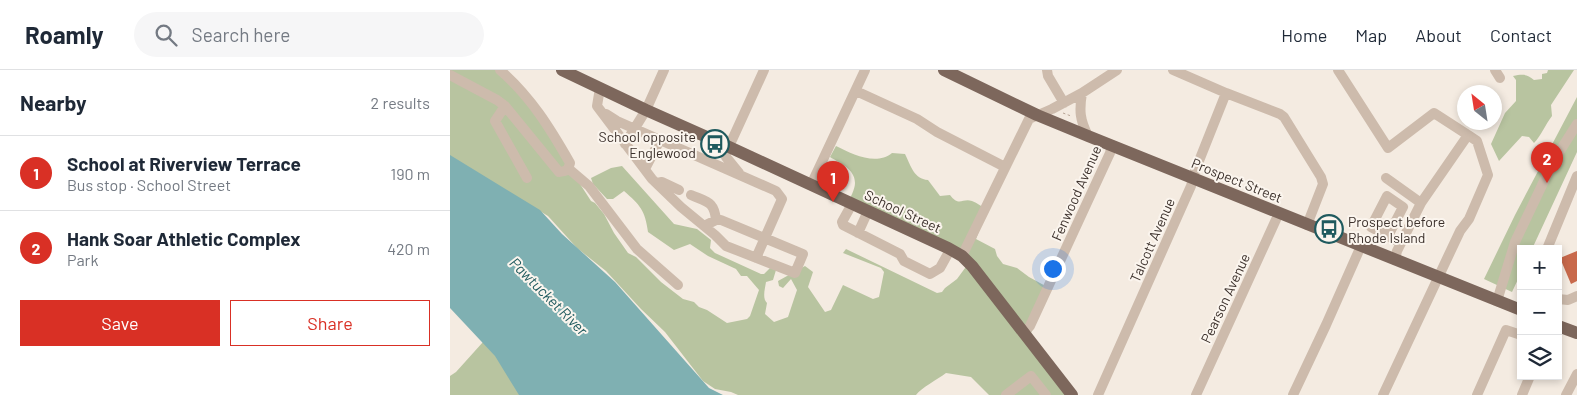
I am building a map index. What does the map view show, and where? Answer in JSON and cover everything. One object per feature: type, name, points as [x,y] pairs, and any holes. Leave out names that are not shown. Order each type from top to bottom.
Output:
[{"type":"main road","name":"School Street","points":[[562,70],[962,256],[972,266],[1072,395]]},
{"type":"main road","name":"Prospect Street","points":[[944,70],[963,74],[1037,115],[1517,308]]},
{"type":"main road","points":[[1562,327],[1577,333]]},
{"type":"street","points":[[500,70],[525,94],[537,109],[569,166],[589,186],[637,249],[678,285]]},
{"type":"street","points":[[625,144],[646,110],[664,70]]},
{"type":"street","points":[[741,175],[726,157],[727,146],[732,140],[764,70]]},
{"type":"street","points":[[811,185],[865,70]]},
{"type":"street","points":[[1048,70],[1048,76],[1062,107]]},
{"type":"street","points":[[962,256],[1029,119],[1062,107],[1117,70]]},
{"type":"street","points":[[1173,70],[1284,117],[1319,172],[1323,184],[1307,224]]},
{"type":"street","points":[[1338,70],[1388,148],[1434,113],[1476,141],[1488,175],[1469,219],[1460,231],[1383,395]]},
{"type":"street","points":[[450,75],[505,106],[559,172],[566,172],[569,166]]},
{"type":"street","points":[[600,88],[597,106],[656,183],[726,246],[795,273],[803,254],[721,220],[716,220],[704,226]]},
{"type":"street","points":[[856,92],[917,119],[937,132],[1005,167]]},
{"type":"street","points":[[1082,93],[1080,105],[1081,120],[1088,136]]},
{"type":"street","name":"Talcott Avenue","points":[[1098,395],[1191,186],[1226,93]]},
{"type":"street","points":[[505,106],[495,121],[527,178]]},
{"type":"street","points":[[601,111],[634,128],[776,192],[782,199],[756,258]]},
{"type":"street","points":[[1497,301],[1515,242],[1553,162],[1577,124]]},
{"type":"street","points":[[1394,260],[1421,203],[1468,136]]},
{"type":"street","points":[[645,169],[660,140]]},
{"type":"street","name":"Fenwood Avenue","points":[[1024,332],[1030,326],[1112,145]]},
{"type":"street","points":[[1549,245],[1577,176]]},
{"type":"street","points":[[1386,178],[1421,203]]},
{"type":"street","points":[[656,183],[662,182],[679,190]]},
{"type":"street","points":[[691,195],[710,204],[714,208],[716,220]]},
{"type":"street","points":[[852,204],[842,222],[843,225],[900,254],[904,261],[930,274],[940,268],[950,250]]},
{"type":"street","points":[[858,233],[868,211]]},
{"type":"street","name":"Pearson Avenue","points":[[1196,395],[1279,213]]},
{"type":"street","points":[[1388,236],[1401,242]]},
{"type":"street","points":[[1293,395],[1361,246]]},
{"type":"street","points":[[1562,299],[1568,300],[1577,296]]},
{"type":"street","points":[[1477,395],[1506,330],[1517,334]]},
{"type":"street","points":[[1566,395],[1577,374]]},
{"type":"street","points":[[1006,395],[1031,376],[1044,394]]},
{"type":"street","points":[[1522,395],[1528,380]]},
{"type":"path","points":[[1062,107],[1076,118]]},
{"type":"green space","points":[[450,70],[499,70],[535,108],[571,170],[591,201],[604,214],[628,253],[636,257],[661,282],[683,299],[694,302],[699,307],[727,323],[747,319],[750,316],[759,290],[747,276],[741,276],[736,269],[708,256],[690,244],[674,250],[648,232],[641,208],[624,191],[613,199],[607,199],[593,184],[591,178],[611,168],[622,166],[674,224],[697,229],[711,240],[710,248],[715,253],[761,274],[764,274],[770,268],[776,270],[773,280],[766,282],[764,293],[767,303],[765,314],[774,322],[788,317],[797,290],[791,279],[783,288],[779,286],[778,281],[805,266],[813,272],[808,287],[825,312],[831,310],[843,285],[873,299],[879,297],[884,272],[881,268],[843,253],[846,249],[937,293],[942,292],[957,279],[968,264],[848,203],[854,188],[854,178],[850,170],[830,157],[836,146],[871,159],[886,157],[892,153],[905,154],[916,174],[928,180],[940,196],[950,195],[956,201],[969,200],[987,210],[976,239],[995,249],[997,256],[1003,264],[1017,268],[1051,289],[1031,333],[1072,395],[989,395],[971,377],[946,373],[916,395],[738,395],[715,389],[703,381],[665,332],[606,271],[577,248],[548,216],[450,156]]},
{"type":"green space","points":[[1548,70],[1574,70],[1551,105],[1552,116],[1534,143],[1529,137],[1522,136],[1499,161],[1491,144],[1497,130],[1502,130],[1502,120],[1505,113],[1516,101],[1516,80],[1513,76],[1525,75],[1534,80],[1542,79],[1542,74],[1547,73]]},
{"type":"green space","points":[[1577,97],[1577,152],[1534,245],[1517,245],[1517,281],[1512,292],[1484,279],[1515,215]]},
{"type":"green space","points":[[483,342],[493,351],[523,395],[450,395],[450,376],[456,372]]},
{"type":"water","name":"Pawtucket River","points":[[450,155],[540,210],[562,234],[615,282],[709,388],[723,395],[519,395],[495,356],[450,308]]},
{"type":"building","points":[[1577,251],[1577,281],[1571,284],[1562,263],[1562,257]]},
{"type":"place","name":"School opposite Englewood","points":[[715,144]]},
{"type":"place","name":"Hank Soar Athletic Complex","points":[[1547,183]]},
{"type":"place","name":"School at Riverview Terrace","points":[[833,202]]},
{"type":"place","name":"Prospect before Rhode Island","points":[[1329,229]]}]
